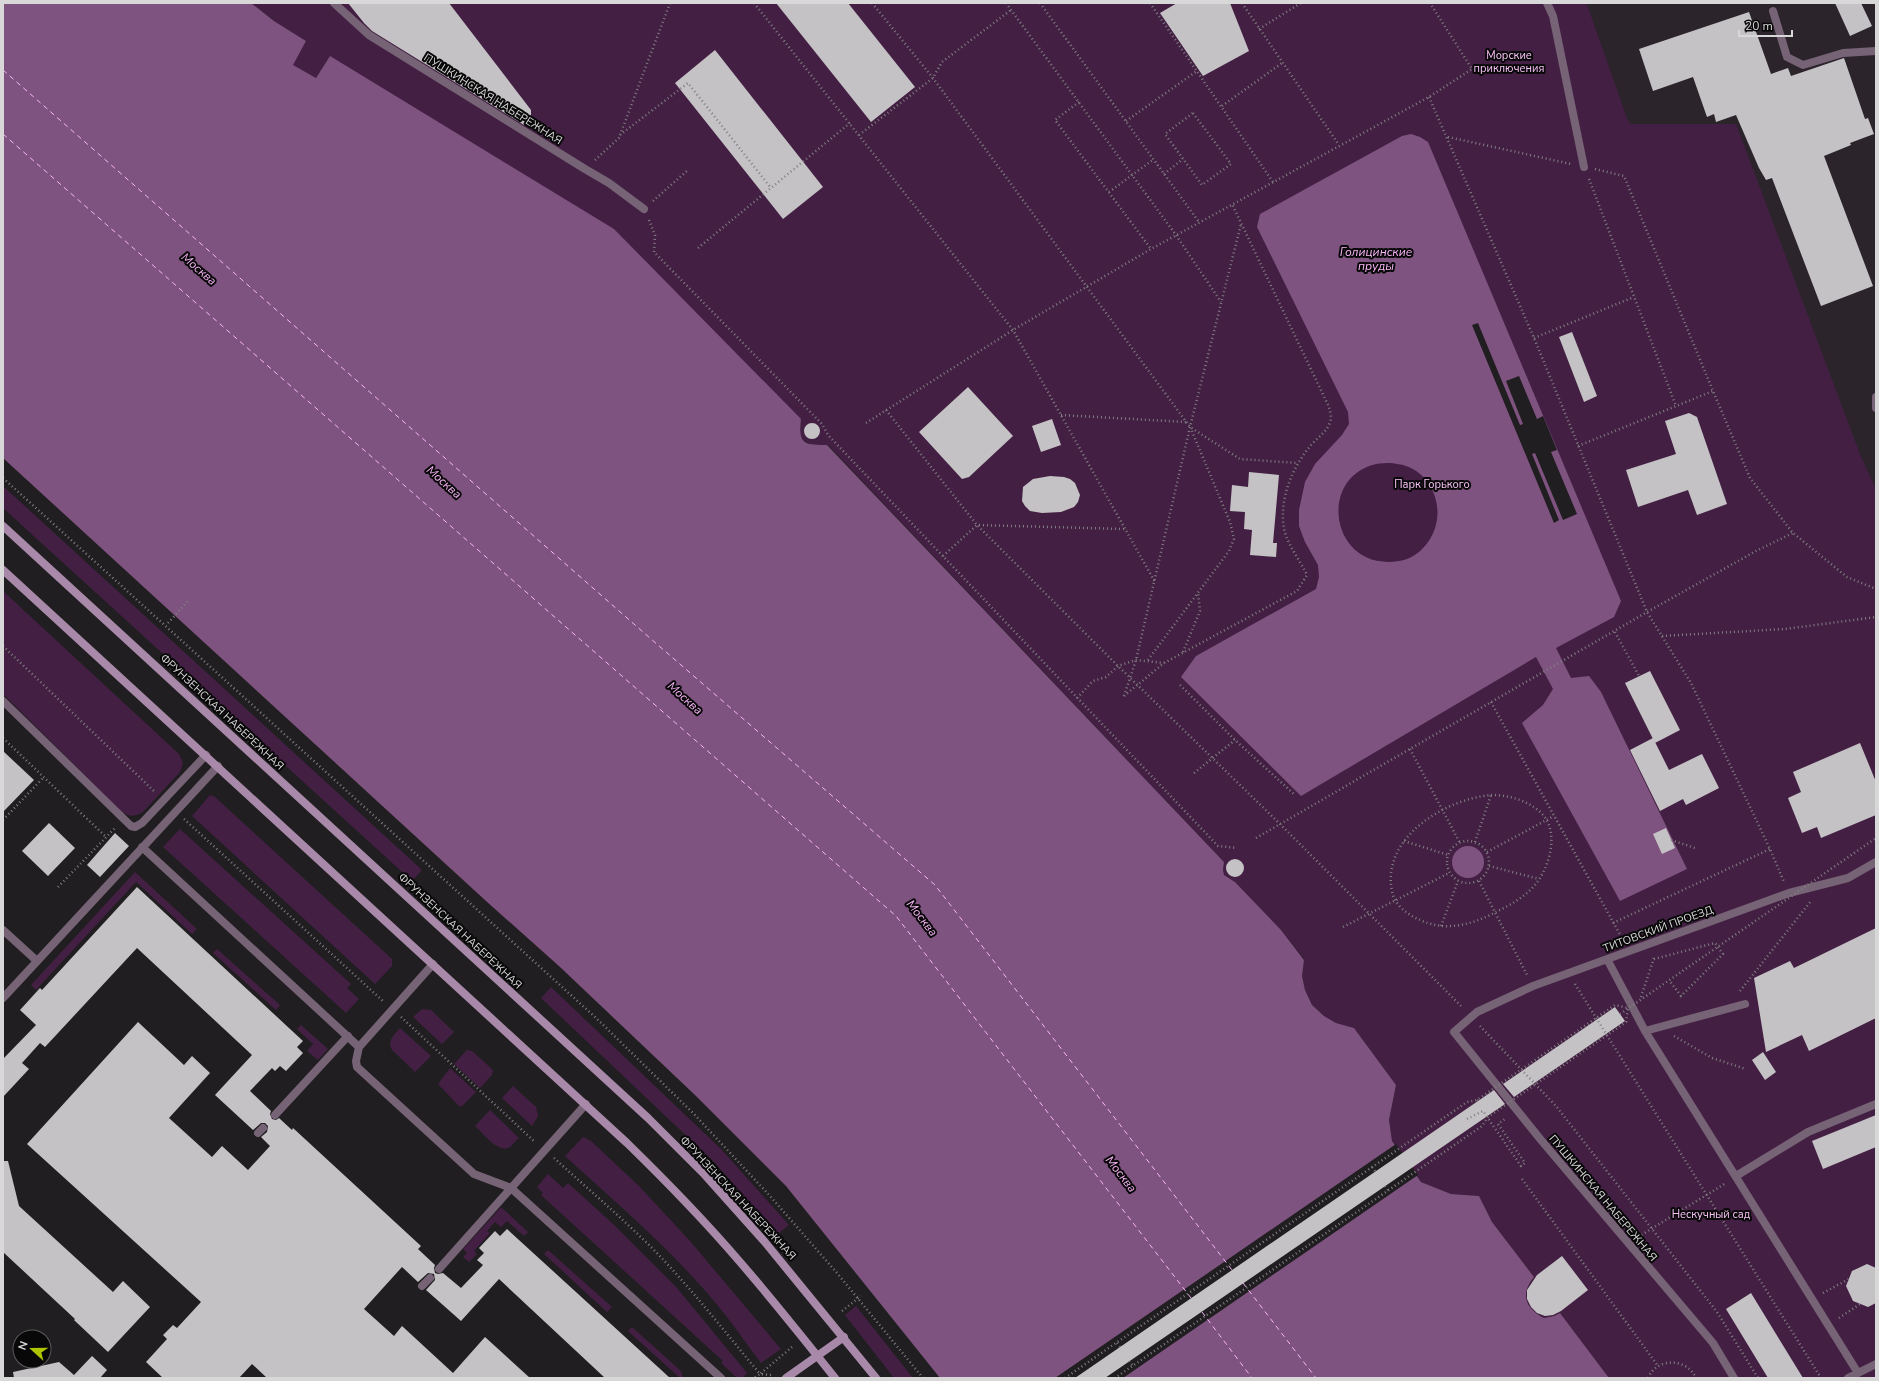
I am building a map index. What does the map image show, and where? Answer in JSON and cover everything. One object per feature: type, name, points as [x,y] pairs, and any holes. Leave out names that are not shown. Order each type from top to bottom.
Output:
[{"type":"main road","name":"ФРУНЗЕНСКАЯ НАБЕРЕЖНАЯ","points":[[3,526],[648,1118],[705,1175],[764,1241],[876,1378]]},
{"type":"main road","points":[[3,570],[586,1104],[683,1199],[741,1262],[835,1378]]},
{"type":"main road","points":[[786,1378],[844,1337]]},
{"type":"lane","name":"ПУШКИНСКАЯ НАБЕРЕЖНАЯ","points":[[334,3],[369,35],[609,183],[644,209]]},
{"type":"lane","points":[[1547,3],[1553,16],[1584,167]]},
{"type":"lane","points":[[1773,11],[1787,57],[1803,65],[1843,53],[1876,51]]},
{"type":"lane","points":[[1876,397],[1876,408]]},
{"type":"lane","points":[[3,701],[127,824],[135,827],[142,823],[206,756]]},
{"type":"lane","points":[[3,998],[218,766]]},
{"type":"lane","points":[[142,847],[359,1047]]},
{"type":"lane","name":"ТИТОВСКИЙ ПРОЕЗД","points":[[1454,1032],[1477,1012],[1533,986],[1789,893],[1848,878],[1876,862]]},
{"type":"lane","points":[[3,930],[37,961]]},
{"type":"lane","points":[[1607,959],[1632,1010],[1858,1373]]},
{"type":"lane","points":[[433,964],[359,1047],[356,1061],[357,1067],[474,1174],[511,1188],[721,1378]]},
{"type":"lane","points":[[1645,1031],[1745,1004]]},
{"type":"lane","name":"ПУШКИНСКАЯ НАБЕРЕЖНАЯ","points":[[1454,1032],[1540,1140],[1713,1343],[1734,1378]]},
{"type":"lane","points":[[276,1115],[348,1036]]},
{"type":"lane","points":[[439,1269],[586,1104]]},
{"type":"lane","points":[[1736,1176],[1808,1132],[1876,1104]]},
{"type":"lane","points":[[422,1286],[430,1278]]},
{"type":"lane","points":[[1848,1378],[1876,1364]]},
{"type":"path","points":[[585,169],[620,137],[670,3]]},
{"type":"path","points":[[754,3],[1013,330],[1155,582]]},
{"type":"path","points":[[872,3],[933,78],[1186,422],[1190,428],[1230,522],[1234,539],[1228,551],[1148,660]]},
{"type":"path","points":[[1006,3],[1176,235],[1221,302]]},
{"type":"path","points":[[1040,3],[1199,222]]},
{"type":"path","points":[[1150,3],[1274,182]]},
{"type":"path","points":[[1242,3],[1339,145]]},
{"type":"path","points":[[1259,29],[1301,3]]},
{"type":"path","points":[[866,423],[1013,330],[1087,286],[1199,222],[1429,97],[1472,69],[1430,3]]},
{"type":"path","points":[[859,135],[933,78],[942,62],[1011,10]]},
{"type":"path","points":[[1222,106],[1282,63]]},
{"type":"path","points":[[1126,121],[1198,71]]},
{"type":"path","points":[[620,135],[688,83],[772,188]]},
{"type":"path","points":[[1429,97],[1448,137],[1534,338],[1647,612],[1691,683],[1770,849],[1789,893]]},
{"type":"path","points":[[1079,102],[1055,120],[1151,249]]},
{"type":"path","points":[[1193,113],[1231,164],[1202,185],[1183,159],[1165,134],[1193,113]]},
{"type":"path","points":[[698,248],[850,123]]},
{"type":"path","points":[[1448,137],[1624,176],[1750,478],[1793,533],[1847,577],[1876,589]]},
{"type":"path","points":[[1109,192],[1154,159]]},
{"type":"path","points":[[1164,174],[1183,159]]},
{"type":"path","points":[[1584,167],[1676,406]]},
{"type":"path","points":[[688,170],[644,209],[655,232],[654,252],[822,424],[828,435],[1218,846],[1236,848]]},
{"type":"path","points":[[1232,204],[1329,407],[1331,420],[1326,430],[1312,444],[1297,463],[1289,478],[1286,494],[1284,528],[1289,544],[1301,562],[1307,575],[1297,591],[1164,663],[1124,696],[1136,660],[1190,428],[1241,224]]},
{"type":"path","points":[[1534,338],[1634,297]]},
{"type":"path","points":[[1578,446],[1713,392]]},
{"type":"path","points":[[886,410],[977,525],[1118,666],[1280,824],[1472,1017],[1556,1106],[1717,1312],[1758,1378]]},
{"type":"path","points":[[1061,415],[1186,422]]},
{"type":"path","points":[[1190,428],[1240,459],[1297,463]]},
{"type":"path","points":[[3,478],[595,1017],[694,1114],[770,1196],[923,1378]]},
{"type":"path","points":[[943,556],[977,525],[1124,529]]},
{"type":"path","points":[[1256,838],[1539,674],[1569,659],[1647,612],[1756,551],[1793,533]]},
{"type":"path","points":[[1183,652],[1200,611],[1198,592]]},
{"type":"path","points":[[168,623],[188,601]]},
{"type":"path","points":[[1662,636],[1785,629],[1876,617]]},
{"type":"path","points":[[1614,632],[1639,676]]},
{"type":"path","points":[[3,646],[164,800]]},
{"type":"path","points":[[1077,698],[1093,681],[1106,677],[1118,666],[1136,660],[1148,660],[1164,663]]},
{"type":"path","points":[[1180,685],[1235,740],[1295,795]]},
{"type":"path","points":[[1491,702],[1629,951]]},
{"type":"path","points":[[3,738],[106,837]]},
{"type":"path","points":[[1194,773],[1235,740]]},
{"type":"path","points":[[1410,749],[1460,843]]},
{"type":"path","points":[[3,820],[44,777]]},
{"type":"path","points":[[1475,842],[1491,795]]},
{"type":"path","points":[[1491,795],[1506,796],[1520,800],[1539,810],[1551,831],[1551,845],[1546,866],[1539,880],[1524,896],[1495,912],[1468,924],[1440,926],[1417,919],[1405,911],[1395,900],[1392,891],[1391,876],[1397,854],[1404,841],[1420,825],[1443,810],[1464,801],[1491,795]]},
{"type":"path","points":[[175,811],[653,1250],[686,1286],[760,1374],[771,1375]]},
{"type":"path","points":[[1487,852],[1554,816]]},
{"type":"path","points":[[58,887],[116,826]]},
{"type":"path","points":[[1620,1014],[1632,1010],[1669,980],[1876,838]]},
{"type":"path","points":[[1671,840],[1695,848]]},
{"type":"path","points":[[1404,841],[1448,855]]},
{"type":"path","points":[[1468,841],[1475,842],[1482,846],[1487,852],[1489,866],[1486,873],[1479,881],[1468,884],[1458,881],[1449,873],[1447,866],[1448,855],[1454,846],[1460,843],[1468,841]]},
{"type":"path","points":[[1613,923],[1770,849]]},
{"type":"path","points":[[1489,866],[1539,880]]},
{"type":"path","points":[[1343,927],[1449,873]]},
{"type":"path","points":[[1440,926],[1458,881]]},
{"type":"path","points":[[1479,881],[1533,986]]},
{"type":"path","points":[[1726,1009],[1824,884]]},
{"type":"path","points":[[1115,1378],[1482,1126],[1488,1116],[1626,1022],[1654,959],[1715,943],[1723,954],[1681,996],[1669,980]]},
{"type":"path","points":[[1568,973],[1821,1378]]},
{"type":"path","points":[[1065,1378],[1467,1102],[1477,1101],[1615,1005],[1632,1010]]},
{"type":"path","points":[[1660,1028],[1712,1058],[1746,1069]]},
{"type":"path","points":[[1467,1119],[1483,1111],[1521,1166],[1525,1163],[1498,1124],[1505,1119]]},
{"type":"path","points":[[1372,1167],[1375,1171]]},
{"type":"path","points":[[1628,1244],[1736,1176]]},
{"type":"path","points":[[1522,1179],[1658,1366]]},
{"type":"path","points":[[1385,1186],[1388,1190]]},
{"type":"path","points":[[1812,1299],[1849,1280]]},
{"type":"path","points":[[842,1311],[861,1296]]},
{"type":"path","points":[[1828,1324],[1860,1304]]},
{"type":"path","points":[[1117,1343],[1120,1347]]},
{"type":"path","points":[[754,1378],[792,1347]]},
{"type":"path","points":[[1129,1361],[1132,1366]]},
{"type":"path","points":[[1648,1378],[1658,1366],[1672,1362],[1680,1363],[1688,1367],[1696,1378]]},
{"type":"shaded area","points":[[1876,3],[1876,489],[1860,454],[1629,124],[1587,4]]},
{"type":"green space","name":"Парк Горького","points":[[251,3],[1589,3],[1587,4],[1630,124],[1736,124],[1860,454],[1876,489],[1876,1378],[1609,1378],[1560,1313],[1544,1318],[1532,1310],[1526,1295],[1527,1289],[1534,1277],[1492,1222],[1479,1196],[1451,1194],[1421,1182],[1392,1141],[1389,1120],[1396,1085],[1354,1028],[1336,1023],[1324,1016],[1312,1005],[1305,990],[1302,976],[1304,959],[1281,930],[1235,882],[1224,875],[1224,862],[828,445],[815,445],[805,441],[799,434],[330,56],[316,78],[292,65],[306,41],[274,21]]},
{"type":"green space","points":[[3,486],[422,870],[412,881],[3,508]]},
{"type":"green space","points":[[3,591],[179,754],[183,763],[180,772],[143,812],[132,816],[122,812],[3,694]]},
{"type":"green space","points":[[210,795],[215,797],[392,959],[392,966],[375,984],[192,816]]},
{"type":"green space","points":[[180,829],[351,984],[347,988],[359,999],[346,1013],[163,847]]},
{"type":"green space","points":[[135,872],[197,929],[192,934],[136,882],[36,990],[31,985]]},
{"type":"green space","points":[[217,949],[280,1005],[276,1010],[213,953]]},
{"type":"green space","points":[[551,987],[721,1149],[789,1225],[778,1234],[714,1162],[541,998]]},
{"type":"green space","points":[[422,1009],[431,1010],[454,1032],[442,1044],[413,1017]]},
{"type":"green space","points":[[301,1025],[328,1049],[318,1060],[307,1051],[313,1044],[297,1029]]},
{"type":"green space","points":[[400,1028],[431,1056],[415,1072],[392,1050],[390,1043],[391,1040]]},
{"type":"green space","points":[[467,1050],[472,1051],[493,1070],[492,1075],[480,1088],[454,1064]]},
{"type":"green space","points":[[450,1068],[476,1092],[462,1106],[459,1106],[438,1084]]},
{"type":"green space","points":[[513,1086],[536,1107],[538,1116],[532,1126],[502,1098]]},
{"type":"green space","points":[[490,1110],[519,1138],[510,1147],[501,1148],[491,1142],[475,1126]]},
{"type":"green space","points":[[583,1137],[591,1141],[639,1186],[690,1241],[781,1349],[761,1363],[727,1317],[690,1274],[649,1233],[565,1156]]},
{"type":"green space","points":[[548,1174],[563,1188],[568,1183],[612,1223],[677,1288],[747,1373],[742,1378],[737,1378],[721,1363],[723,1361],[541,1195],[543,1193],[537,1187]]},
{"type":"green space","points":[[501,1207],[528,1232],[524,1236],[507,1221],[501,1227],[495,1222],[487,1231],[490,1233],[474,1251],[477,1254],[469,1262],[463,1257],[467,1253],[463,1249]]},
{"type":"green space","points":[[548,1250],[612,1307],[607,1312],[544,1254]]},
{"type":"green space","points":[[856,1306],[913,1378],[894,1378],[845,1315]]},
{"type":"green space","points":[[632,1327],[681,1371],[683,1378],[680,1378],[628,1331]]},
{"type":"water","name":"Москва","points":[[3,3],[251,3],[274,21],[306,41],[293,65],[316,78],[330,56],[614,229],[801,419],[800,427],[804,441],[813,444],[827,445],[1224,862],[1224,875],[1235,882],[1281,930],[1304,960],[1302,976],[1305,990],[1312,1005],[1324,1016],[1336,1023],[1354,1028],[1396,1085],[1389,1120],[1392,1141],[1421,1182],[1451,1194],[1479,1196],[1492,1222],[1534,1277],[1527,1289],[1526,1295],[1532,1310],[1544,1318],[1560,1313],[1609,1378],[940,1378],[786,1186],[696,1096],[560,967],[3,458]]},
{"type":"water","name":"Голицинские пруды","points":[[1411,134],[1428,142],[1621,601],[1614,617],[1556,648],[1571,678],[1589,676],[1601,692],[1687,869],[1620,901],[1522,723],[1543,705],[1553,689],[1536,657],[1301,796],[1181,677],[1196,656],[1316,589],[1319,577],[1318,565],[1305,542],[1299,526],[1299,510],[1305,482],[1315,464],[1342,435],[1349,424],[1348,412],[1257,227],[1260,214],[1402,136]],"holes":[[[1393,463],[1404,465],[1423,476],[1434,492],[1438,512],[1437,521],[1434,531],[1425,547],[1416,555],[1399,561],[1376,561],[1358,552],[1346,539],[1340,522],[1339,504],[1345,487],[1357,473],[1376,464]]]},
{"type":"water","points":[[1465,846],[1471,846],[1481,853],[1484,862],[1483,868],[1477,875],[1471,878],[1465,878],[1455,871],[1452,865],[1452,859],[1459,849]]},
{"type":"pier","points":[[1478,323],[1520,425],[1523,424],[1506,381],[1519,376],[1537,419],[1543,416],[1557,450],[1551,452],[1577,514],[1563,520],[1535,453],[1532,454],[1559,520],[1554,523],[1472,325]]},
{"type":"pier","points":[[1396,1144],[1418,1175],[1123,1378],[1055,1378]]},
{"type":"building","points":[[348,3],[449,3],[531,110],[531,116],[528,122],[524,125],[372,31]]},
{"type":"building","points":[[776,3],[848,3],[915,87],[871,122]]},
{"type":"building","points":[[1177,3],[1230,3],[1249,51],[1203,76],[1160,13]]},
{"type":"building","points":[[1835,3],[1861,3],[1872,26],[1850,36]]},
{"type":"building","points":[[1749,12],[1771,74],[1788,68],[1791,76],[1844,58],[1865,119],[1868,118],[1874,134],[1850,143],[1851,145],[1824,156],[1873,286],[1821,306],[1772,178],[1766,180],[1759,168],[1736,115],[1716,122],[1714,114],[1707,117],[1693,77],[1653,91],[1639,49]]},
{"type":"building","points":[[715,50],[823,187],[783,219],[675,83]]},
{"type":"building","points":[[1572,332],[1597,396],[1584,402],[1559,337]]},
{"type":"building","points":[[968,387],[1013,436],[969,477],[962,479],[919,432]]},
{"type":"building","points":[[1689,413],[1697,417],[1727,504],[1697,515],[1688,490],[1638,507],[1626,470],[1676,454],[1665,421]]},
{"type":"building","points":[[1052,419],[1061,445],[1041,452],[1032,426]]},
{"type":"building","points":[[812,423],[818,425],[820,431],[818,437],[812,439],[806,437],[804,431],[806,425]]},
{"type":"building","points":[[1249,472],[1279,475],[1273,543],[1277,543],[1276,557],[1250,555],[1252,530],[1244,529],[1245,512],[1230,511],[1232,485],[1248,487]]},
{"type":"building","points":[[1050,476],[1064,477],[1075,483],[1080,495],[1078,502],[1074,507],[1061,512],[1042,513],[1030,511],[1022,501],[1023,487],[1033,479]]},
{"type":"building","points":[[1650,671],[1680,730],[1655,743],[1625,683]]},
{"type":"building","points":[[1653,738],[1669,770],[1702,754],[1719,788],[1686,805],[1683,799],[1660,811],[1630,750]]},
{"type":"building","points":[[1860,743],[1876,782],[1876,815],[1821,838],[1817,827],[1802,833],[1788,798],[1801,792],[1793,772]]},
{"type":"building","points":[[3,751],[34,780],[3,812]]},
{"type":"building","points":[[49,823],[75,848],[48,876],[22,851]]},
{"type":"building","points":[[1666,828],[1675,848],[1662,854],[1653,834]]},
{"type":"building","points":[[115,833],[129,846],[100,877],[87,865]]},
{"type":"building","points":[[1231,859],[1239,859],[1244,864],[1242,875],[1239,877],[1231,877],[1226,872],[1226,864]]},
{"type":"building","points":[[137,887],[303,1041],[297,1047],[303,1053],[286,1071],[280,1066],[275,1071],[272,1068],[250,1091],[271,1111],[270,1114],[272,1119],[276,1120],[279,1118],[292,1130],[293,1128],[421,1246],[418,1249],[435,1265],[435,1273],[443,1273],[461,1288],[483,1265],[477,1260],[484,1253],[479,1248],[495,1231],[500,1236],[507,1229],[670,1378],[605,1378],[499,1279],[461,1321],[426,1290],[435,1280],[434,1274],[428,1273],[418,1282],[402,1267],[364,1309],[394,1336],[402,1326],[453,1373],[485,1337],[530,1378],[267,1378],[252,1364],[239,1378],[163,1378],[146,1362],[167,1339],[163,1335],[173,1325],[177,1328],[201,1302],[27,1144],[138,1022],[184,1065],[192,1056],[210,1073],[169,1118],[212,1157],[222,1146],[248,1170],[270,1146],[261,1137],[267,1132],[268,1126],[265,1123],[261,1123],[253,1130],[215,1095],[252,1055],[137,948],[45,1047],[40,1043],[22,1063],[29,1069],[3,1097],[3,1059],[36,1025],[20,1010],[40,988],[42,990]]},
{"type":"building","points":[[1876,928],[1876,1018],[1809,1051],[1802,1035],[1766,1052],[1754,978],[1790,961],[1794,968]]},
{"type":"building","points":[[1615,1007],[1625,1021],[1514,1097],[1503,1084]]},
{"type":"building","points":[[1763,1052],[1776,1072],[1765,1080],[1752,1060]]},
{"type":"building","points":[[1494,1090],[1505,1104],[1105,1378],[1075,1378]]},
{"type":"building","points":[[1876,1115],[1876,1147],[1823,1169],[1812,1141]]},
{"type":"building","points":[[3,1161],[8,1161],[19,1206],[113,1292],[123,1281],[150,1307],[108,1352],[3,1252]]},
{"type":"building","points":[[1562,1256],[1588,1290],[1561,1311],[1553,1315],[1545,1316],[1537,1313],[1531,1307],[1527,1299],[1527,1290],[1537,1275]]},
{"type":"building","points":[[1867,1264],[1876,1268],[1876,1303],[1868,1307],[1853,1301],[1846,1286],[1852,1271]]},
{"type":"building","points":[[1751,1293],[1803,1378],[1768,1378],[1726,1309]]},
{"type":"building","points":[[92,1356],[107,1370],[100,1378],[14,1378],[13,1372],[27,1369],[52,1369],[52,1364],[59,1362],[74,1375]]},
{"type":"ferry route","points":[[3,70],[651,639],[935,885],[1232,1270]]},
{"type":"ferry route","points":[[3,134],[896,916],[1191,1298]]},
{"type":"ferry route","points":[[1243,1283],[1316,1378]]},
{"type":"ferry route","points":[[1202,1312],[1252,1378]]},
{"type":"park label","name":"Морские приключения","points":[[1509,61]]},
{"type":"park label","name":"Нескучный сад","points":[[1711,1214]]}]
